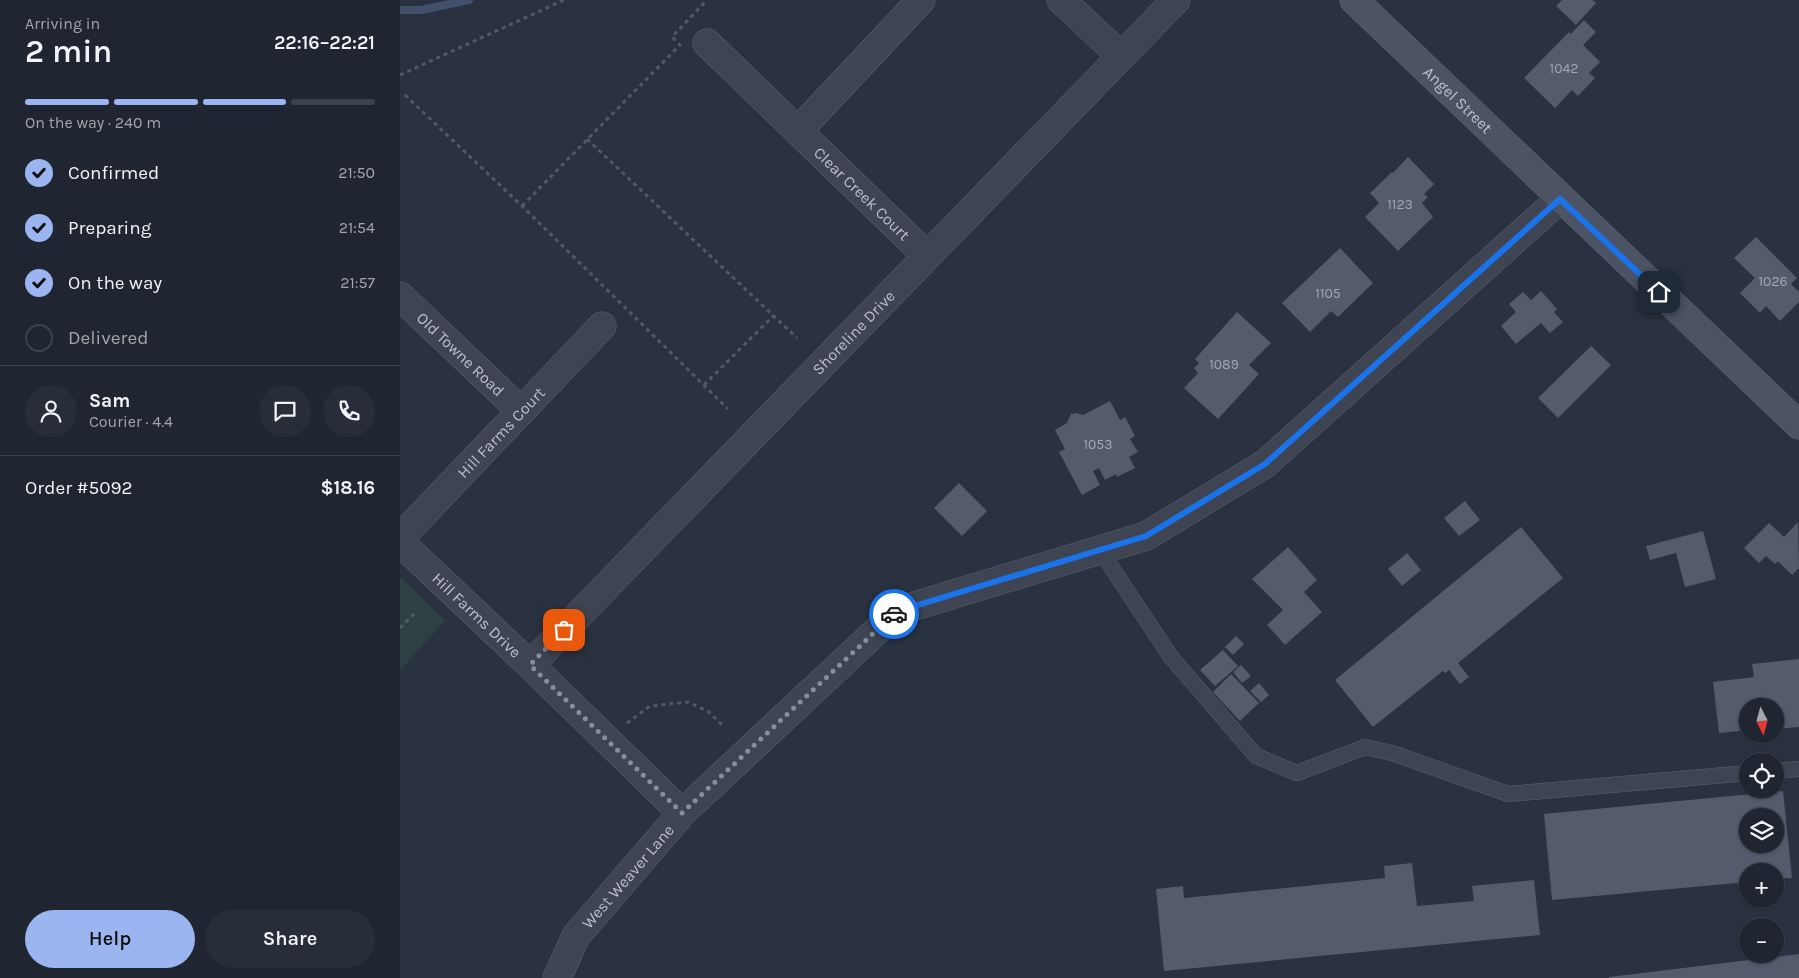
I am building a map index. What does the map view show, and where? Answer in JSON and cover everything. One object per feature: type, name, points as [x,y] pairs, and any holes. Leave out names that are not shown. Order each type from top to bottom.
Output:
[{"type":"main road","name":"Angel Street","points":[[1354,0],[1560,199],[1799,425]]},
{"type":"street","points":[[798,131],[921,0]]},
{"type":"street","points":[[1061,0],[1121,56]]},
{"type":"street","name":"Shoreline Drive","points":[[530,665],[1176,0]]},
{"type":"street","name":"Clear Creek Court","points":[[707,43],[928,256]]},
{"type":"street","name":"West Weaver Lane","points":[[557,978],[576,936],[682,813],[898,611],[1146,536],[1265,464],[1560,199]]},
{"type":"street","name":"Old Towne Road","points":[[400,296],[521,411]]},
{"type":"street","name":"Hill Farms Court","points":[[400,538],[602,326]]},
{"type":"street","name":"Hill Farms Drive","points":[[400,542],[682,813]]},
{"type":"lane","points":[[1100,550],[1171,657],[1256,756],[1296,774],[1365,747],[1392,752],[1508,794],[1739,774]]},
{"type":"lane","points":[[1784,770],[1799,769]]},
{"type":"path","points":[[400,76],[564,0]]},
{"type":"path","points":[[522,206],[680,45],[672,37],[707,0]]},
{"type":"path","points":[[405,95],[522,206],[728,409]]},
{"type":"path","points":[[587,139],[796,338]]},
{"type":"path","points":[[704,385],[773,316]]},
{"type":"path","points":[[400,628],[416,612]]},
{"type":"path","points":[[626,723],[650,706],[688,702],[709,712],[724,727]]},
{"type":"shaded area","points":[[400,577],[445,621],[400,670]]},
{"type":"building","points":[[1562,0],[1592,0],[1596,3],[1576,25],[1556,6]]},
{"type":"building","points":[[1584,20],[1596,32],[1583,45],[1600,62],[1589,73],[1595,78],[1578,96],[1572,90],[1555,108],[1524,78],[1569,32],[1571,34]]},
{"type":"building","points":[[1408,157],[1434,184],[1424,194],[1428,197],[1422,203],[1433,217],[1398,251],[1365,217],[1379,203],[1370,193]]},
{"type":"building","points":[[1756,237],[1797,278],[1791,284],[1799,292],[1799,302],[1780,321],[1766,306],[1760,313],[1740,293],[1755,278],[1734,258]]},
{"type":"building","points":[[1340,248],[1373,283],[1338,317],[1331,311],[1310,332],[1282,303]]},
{"type":"building","points":[[1541,291],[1557,309],[1554,312],[1563,322],[1550,333],[1541,323],[1516,344],[1501,326],[1516,312],[1509,304],[1523,292],[1531,300]]},
{"type":"building","points":[[1237,312],[1271,343],[1249,365],[1259,374],[1218,419],[1184,388],[1198,373],[1194,368],[1199,363],[1195,359]]},
{"type":"building","points":[[1591,346],[1611,365],[1558,418],[1538,398]]},
{"type":"building","points":[[1110,401],[1120,420],[1125,417],[1135,436],[1130,439],[1138,452],[1129,457],[1135,468],[1117,477],[1116,474],[1105,480],[1099,468],[1093,471],[1100,485],[1082,495],[1059,452],[1065,449],[1055,430],[1067,423],[1071,414],[1083,415]]},
{"type":"building","points":[[959,483],[987,511],[962,536],[934,508]]},
{"type":"building","points":[[1465,501],[1480,520],[1459,536],[1444,518]]},
{"type":"building","points":[[1798,522],[1799,568],[1792,575],[1778,561],[1775,564],[1766,556],[1759,563],[1744,548],[1769,523],[1784,537]]},
{"type":"building","points":[[1521,527],[1563,578],[1458,663],[1469,677],[1460,684],[1449,670],[1445,673],[1443,671],[1373,727],[1335,680]]},
{"type":"building","points":[[1703,531],[1716,579],[1685,587],[1676,553],[1650,560],[1646,546]]},
{"type":"building","points":[[1288,547],[1317,580],[1304,592],[1322,612],[1285,645],[1267,625],[1283,610],[1252,579]]},
{"type":"building","points":[[1407,553],[1421,570],[1402,586],[1388,569]]},
{"type":"building","points":[[1236,636],[1244,644],[1233,655],[1225,647]]},
{"type":"building","points":[[1223,650],[1238,666],[1215,686],[1200,670]]},
{"type":"building","points":[[1799,659],[1799,727],[1784,728],[1784,698],[1739,698],[1739,731],[1719,733],[1713,682],[1754,677],[1752,664]]},
{"type":"building","points":[[1241,665],[1251,676],[1242,683],[1233,672]]},
{"type":"building","points":[[1231,674],[1259,703],[1240,721],[1213,692]]},
{"type":"building","points":[[1259,683],[1269,695],[1261,702],[1250,691]]},
{"type":"building","points":[[1739,795],[1739,798],[1784,798],[1792,878],[1784,878],[1784,863],[1739,863],[1739,883],[1552,900],[1544,814]]},
{"type":"building","points":[[1412,863],[1417,906],[1474,901],[1472,886],[1534,880],[1540,935],[1164,971],[1156,889],[1183,886],[1184,898],[1385,878],[1384,866]]},
{"type":"building","points":[[1799,954],[1799,978],[1609,978],[1739,961],[1739,963],[1784,963],[1784,956]]},
{"type":"waterway","points":[[400,10],[421,10],[469,0]]},
{"type":"way so far","points":[[564,630],[530,665],[682,813],[894,614]]},
{"type":"route","points":[[894,614],[898,611],[1146,536],[1265,464],[1560,199],[1659,292]]}]
